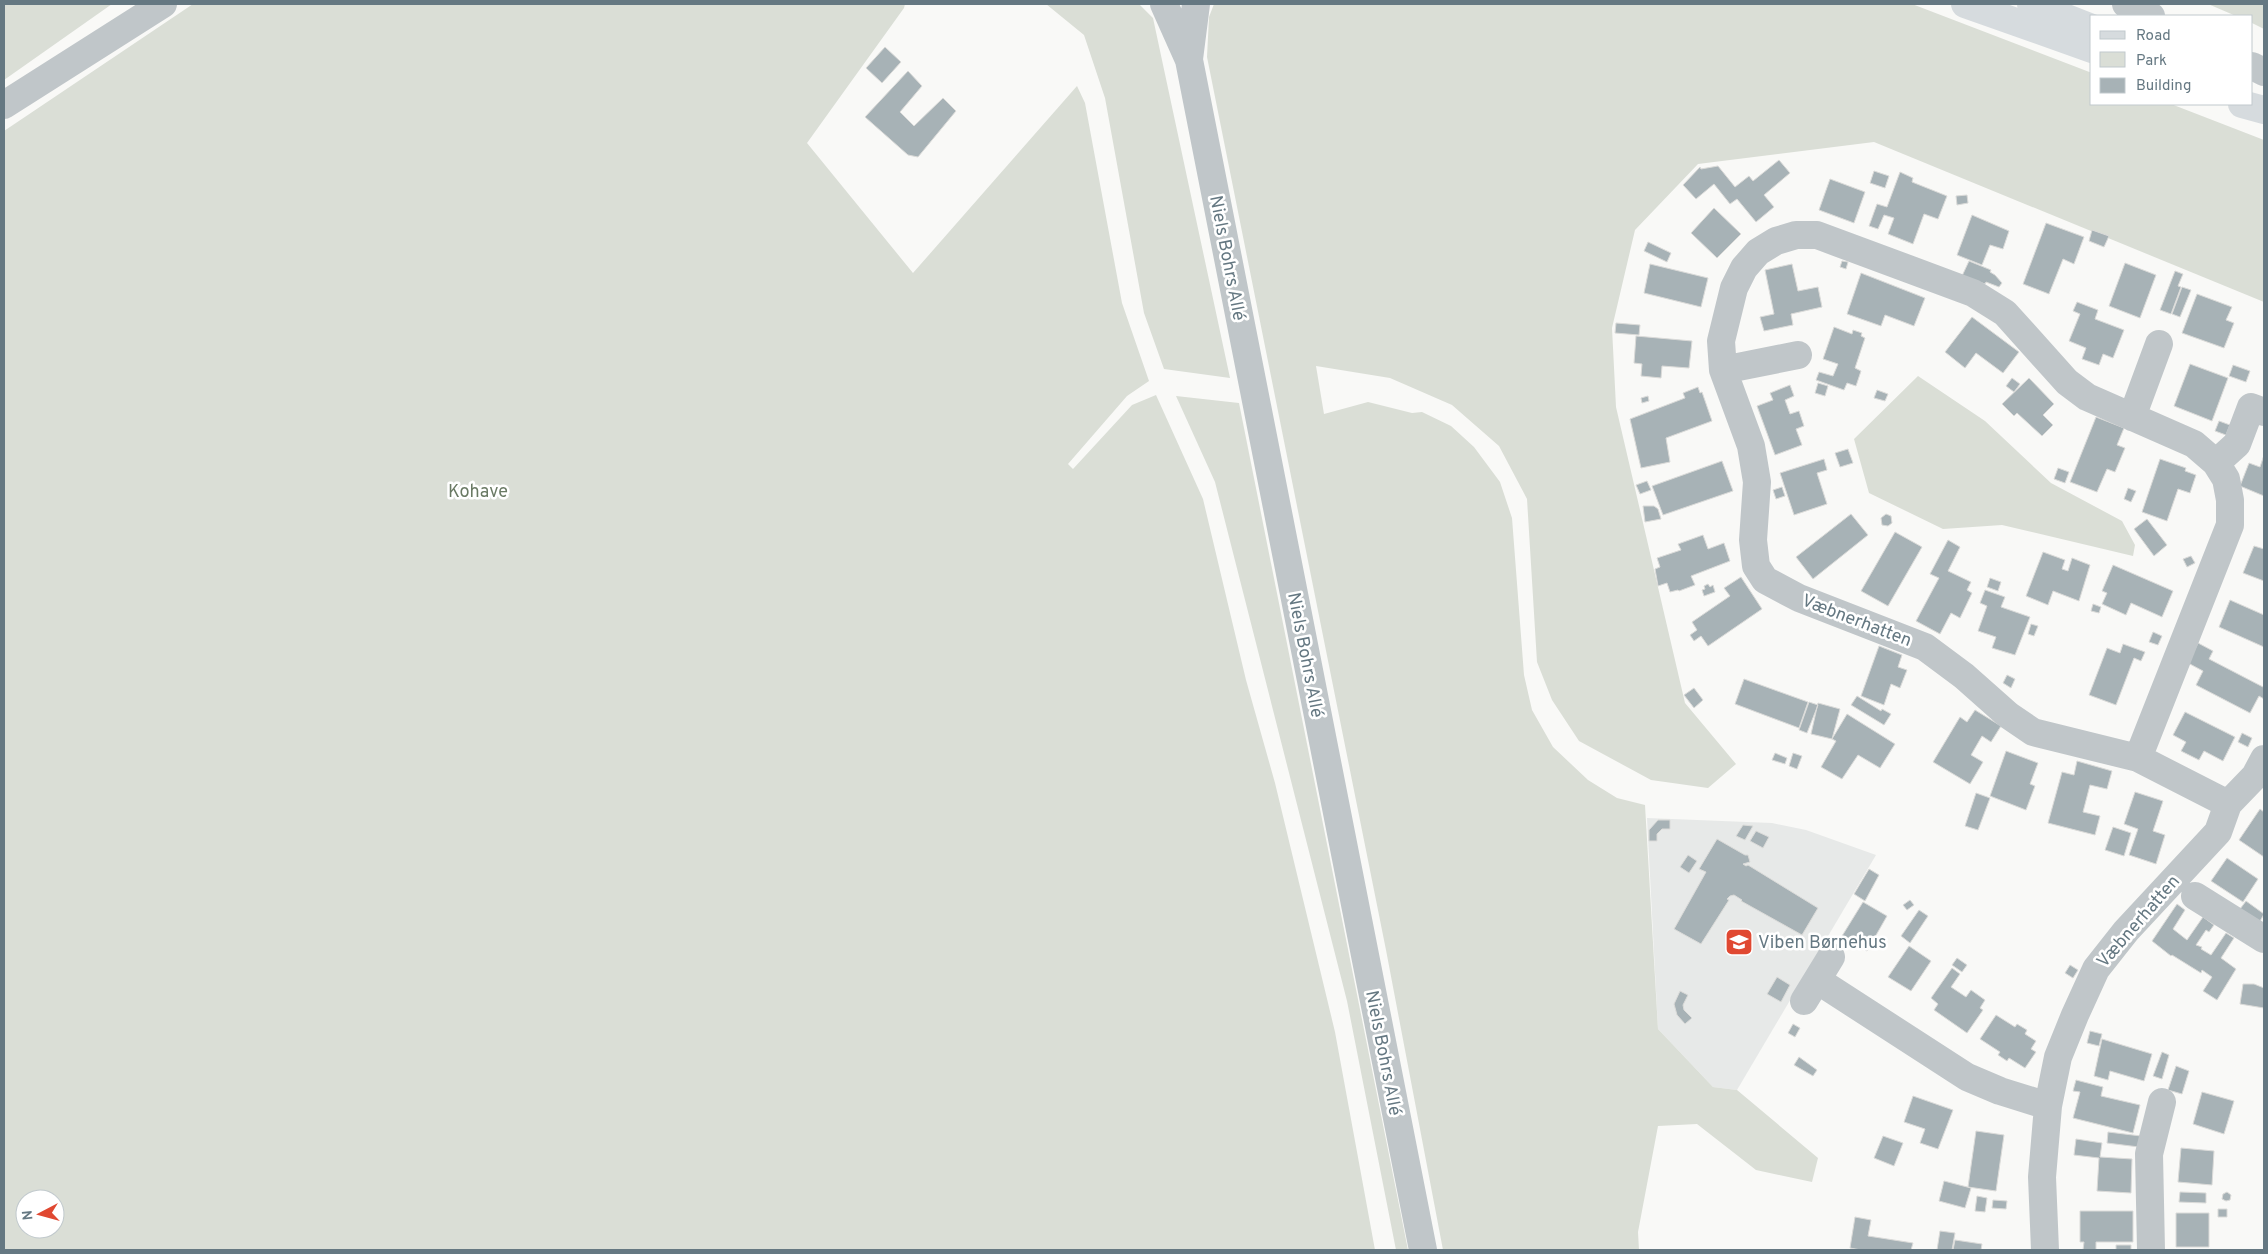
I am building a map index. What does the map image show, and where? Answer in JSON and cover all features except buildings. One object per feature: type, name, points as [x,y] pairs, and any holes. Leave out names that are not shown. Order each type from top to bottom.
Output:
[{"type":"main road","points":[[1965,4],[2090,49]]},
{"type":"main road","points":[[2031,4],[2090,27]]},
{"type":"main road","points":[[2246,105],[2264,110]]},
{"type":"street","points":[[4,105],[163,4]]},
{"type":"street","name":"Niels Bohrs Allé","points":[[1164,4],[1189,60],[1423,1250]]},
{"type":"street","name":"Niels Bohrs Allé","points":[[1189,60],[1196,4]]},
{"type":"street","points":[[2126,4],[2149,15]]},
{"type":"street","name":"Væbnerhatten","points":[[2138,758],[2230,525],[2230,500],[2226,479],[2216,463],[2194,444],[2087,397],[2067,382],[2006,313],[1973,293],[1817,235],[1796,235],[1776,241],[1758,252],[1744,268],[1734,288],[1721,341],[1723,370],[1751,446],[1757,482],[1752,540],[1756,566],[1765,580],[1790,594],[1925,647],[1964,676],[2008,715],[2033,732],[2138,758],[2228,804]]},
{"type":"street","points":[[2132,417],[2159,344]]},
{"type":"street","points":[[1723,370],[1798,355]]},
{"type":"street","points":[[2216,463],[2237,444],[2251,407],[2264,412]]},
{"type":"street","name":"Væbnerhatten","points":[[2045,1250],[2042,1177],[2048,1106],[2058,1058],[2096,969],[2126,931],[2218,832],[2228,804],[2255,776],[2264,759]]},
{"type":"street","name":"Væbnerhatten","points":[[2195,896],[2264,939]]},
{"type":"street","points":[[1831,957],[1811,990],[1967,1077],[2000,1091],[2048,1106]]},
{"type":"street","points":[[2151,1250],[2150,1154],[2162,1102]]},
{"type":"shaded area","name":"Viben Børnehus","points":[[1647,818],[1772,823],[1806,830],[1876,855],[1737,1090],[1713,1087],[1658,1029]]},
{"type":"green space","points":[[4,4],[112,4],[4,80]]},
{"type":"green space","name":"Kohave","points":[[193,4],[905,4],[807,143],[913,273],[1077,86],[1085,103],[1122,303],[1149,381],[1127,396],[1068,464],[1073,469],[1132,405],[1156,395],[1203,499],[1246,680],[1275,783],[1335,1032],[1375,1250],[4,1250],[4,131]]},
{"type":"green space","points":[[1046,4],[1139,4],[1153,18],[1230,378],[1164,369],[1144,313],[1105,98],[1084,35]]},
{"type":"green space","points":[[1214,4],[1912,4],[2090,72],[2090,105],[2174,105],[2264,140],[2264,302],[1874,142],[1698,164],[1635,230],[1612,328],[1616,407],[1685,703],[1736,764],[1708,788],[1651,780],[1579,741],[1552,700],[1537,662],[1527,499],[1499,446],[1452,405],[1390,378],[1316,366],[1324,414],[1368,402],[1412,413],[1422,412],[1451,426],[1474,447],[1500,482],[1512,518],[1524,675],[1532,710],[1553,747],[1588,780],[1617,798],[1645,805],[1658,1029],[1713,1087],[1737,1090],[1818,1158],[1812,1182],[1756,1170],[1697,1124],[1658,1126],[1638,1232],[1639,1250],[1443,1250],[1386,950],[1207,57],[1209,17]]},
{"type":"green space","points":[[2208,4],[2264,4],[2264,29],[2253,24],[2253,15],[2234,15]]},
{"type":"green space","points":[[1918,376],[1985,421],[2051,483],[2122,521],[2135,545],[2133,556],[2002,525],[1943,529],[1869,493],[1854,439]]},
{"type":"green space","points":[[1176,396],[1239,403],[1408,1250],[1396,1250],[1347,1001],[1215,482]]},
{"type":"place","name":"Viben Børnehus","points":[[1739,942]]}]
